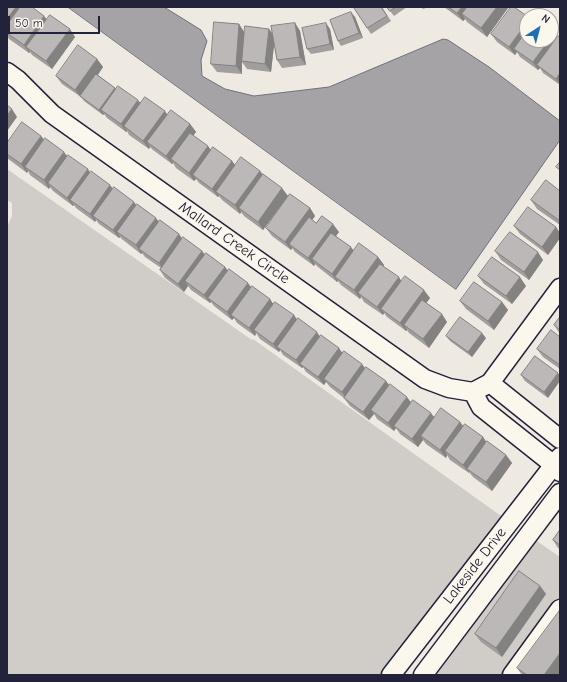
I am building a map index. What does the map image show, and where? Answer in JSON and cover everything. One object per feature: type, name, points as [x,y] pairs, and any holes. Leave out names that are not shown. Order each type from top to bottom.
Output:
[{"type":"street","name":"Mallard Creek Circle","points":[[7,72],[18,80],[52,114],[425,379],[449,388],[473,392]]},
{"type":"street","points":[[558,465],[481,407],[473,392],[490,383],[560,288]]},
{"type":"street","points":[[490,383],[560,439]]},
{"type":"street","name":"Lakeside Drive","points":[[391,675],[558,465]]},
{"type":"street","name":"Lakeside Drive","points":[[423,675],[560,492]]},
{"type":"street","points":[[512,675],[560,609]]},
{"type":"shaded area","points":[[68,7],[164,7],[201,30],[207,41],[201,60],[202,76],[225,89],[254,96],[329,87],[443,39],[448,40],[489,67],[560,121],[560,140],[456,289]]},
{"type":"shaded area","points":[[7,169],[252,340],[253,339],[504,518],[382,675],[7,675],[7,227],[12,216],[12,203],[7,200]]},
{"type":"shaded area","points":[[534,539],[560,557],[560,675],[431,675]]},
{"type":"building","points":[[7,7],[16,7],[7,19]]},
{"type":"building","points":[[20,7],[32,7],[44,16],[24,45],[7,33],[7,25]]},
{"type":"building","points":[[381,7],[387,16],[367,28],[354,8]]},
{"type":"building","points":[[387,7],[395,7],[390,11]]},
{"type":"building","points":[[449,7],[462,7],[457,13]]},
{"type":"building","points":[[467,7],[497,7],[481,28],[462,14]]},
{"type":"building","points":[[511,7],[519,10],[519,33],[509,47],[491,34]]},
{"type":"building","points":[[351,12],[359,33],[338,41],[330,20]]},
{"type":"building","points":[[50,15],[70,29],[46,61],[26,47]]},
{"type":"building","points":[[214,22],[239,24],[236,66],[211,64]]},
{"type":"building","points":[[295,23],[300,57],[277,60],[271,26]]},
{"type":"building","points":[[326,23],[330,44],[307,49],[302,28]]},
{"type":"building","points":[[245,26],[269,29],[265,64],[242,61]]},
{"type":"building","points":[[560,37],[560,73],[556,79],[537,65],[549,48],[559,48]]},
{"type":"building","points":[[519,42],[519,48],[543,48],[533,62],[514,49]]},
{"type":"building","points":[[78,45],[97,59],[75,90],[56,76]]},
{"type":"building","points":[[96,74],[115,88],[99,110],[80,96]]},
{"type":"building","points":[[118,86],[138,100],[121,124],[101,110]]},
{"type":"building","points":[[145,97],[165,111],[143,141],[124,126]]},
{"type":"building","points":[[7,105],[12,109],[7,115]]},
{"type":"building","points":[[171,110],[190,124],[166,156],[147,142]]},
{"type":"building","points":[[22,122],[41,136],[21,164],[7,154],[7,143]]},
{"type":"building","points":[[190,133],[208,146],[189,173],[171,159]]},
{"type":"building","points":[[45,138],[64,152],[44,180],[25,167]]},
{"type":"building","points":[[213,147],[232,161],[212,189],[193,175]]},
{"type":"building","points":[[68,155],[88,169],[67,198],[48,183]]},
{"type":"building","points":[[241,157],[260,171],[235,205],[216,192]]},
{"type":"building","points":[[560,162],[560,170],[556,167]]},
{"type":"building","points":[[91,171],[110,185],[90,214],[70,200]]},
{"type":"building","points":[[263,174],[282,188],[258,222],[239,208]]},
{"type":"building","points":[[546,180],[560,191],[560,221],[531,200]]},
{"type":"building","points":[[114,187],[134,202],[113,230],[93,216]]},
{"type":"building","points":[[290,194],[310,208],[285,242],[266,228]]},
{"type":"building","points":[[137,204],[156,218],[136,245],[117,232]]},
{"type":"building","points":[[528,207],[556,227],[542,247],[514,226]]},
{"type":"building","points":[[322,216],[333,224],[308,258],[289,244],[309,217],[316,223]]},
{"type":"building","points":[[160,220],[179,234],[159,263],[139,249]]},
{"type":"building","points":[[510,232],[538,252],[524,272],[495,251]]},
{"type":"building","points":[[331,233],[351,247],[332,274],[312,259]]},
{"type":"building","points":[[183,237],[202,251],[178,284],[160,270]]},
{"type":"building","points":[[359,243],[378,257],[354,290],[335,277]]},
{"type":"building","points":[[206,253],[225,267],[204,295],[185,281]]},
{"type":"building","points":[[492,257],[520,277],[506,296],[478,276]]},
{"type":"building","points":[[380,264],[399,277],[377,307],[358,293]]},
{"type":"building","points":[[229,269],[248,283],[227,312],[208,298]]},
{"type":"building","points":[[405,276],[424,290],[400,323],[381,309]]},
{"type":"building","points":[[474,282],[502,302],[488,321],[460,301]]},
{"type":"building","points":[[252,286],[270,299],[249,328],[231,315]]},
{"type":"building","points":[[422,300],[442,314],[423,339],[404,325]]},
{"type":"building","points":[[275,302],[294,315],[273,344],[254,330]]},
{"type":"building","points":[[460,317],[482,333],[468,352],[446,336]]},
{"type":"building","points":[[560,317],[560,330],[554,325]]},
{"type":"building","points":[[298,318],[317,332],[296,360],[277,347]]},
{"type":"building","points":[[551,330],[560,337],[560,365],[537,349]]},
{"type":"building","points":[[321,335],[339,348],[318,377],[300,364]]},
{"type":"building","points":[[344,351],[362,364],[342,392],[324,379]]},
{"type":"building","points":[[535,356],[558,373],[544,392],[521,375]]},
{"type":"building","points":[[366,367],[386,381],[363,412],[344,398]]},
{"type":"building","points":[[390,384],[407,397],[388,423],[371,410]]},
{"type":"building","points":[[413,400],[431,413],[412,439],[394,426]]},
{"type":"building","points":[[441,408],[460,422],[440,450],[421,436]]},
{"type":"building","points":[[465,424],[483,437],[463,465],[445,451]]},
{"type":"building","points":[[487,441],[506,455],[486,482],[467,469]]},
{"type":"building","points":[[560,530],[560,545],[553,540]]},
{"type":"building","points":[[519,571],[540,586],[496,648],[475,634]]},
{"type":"building","points":[[560,610],[560,653],[544,675],[527,675],[517,668]]}]
